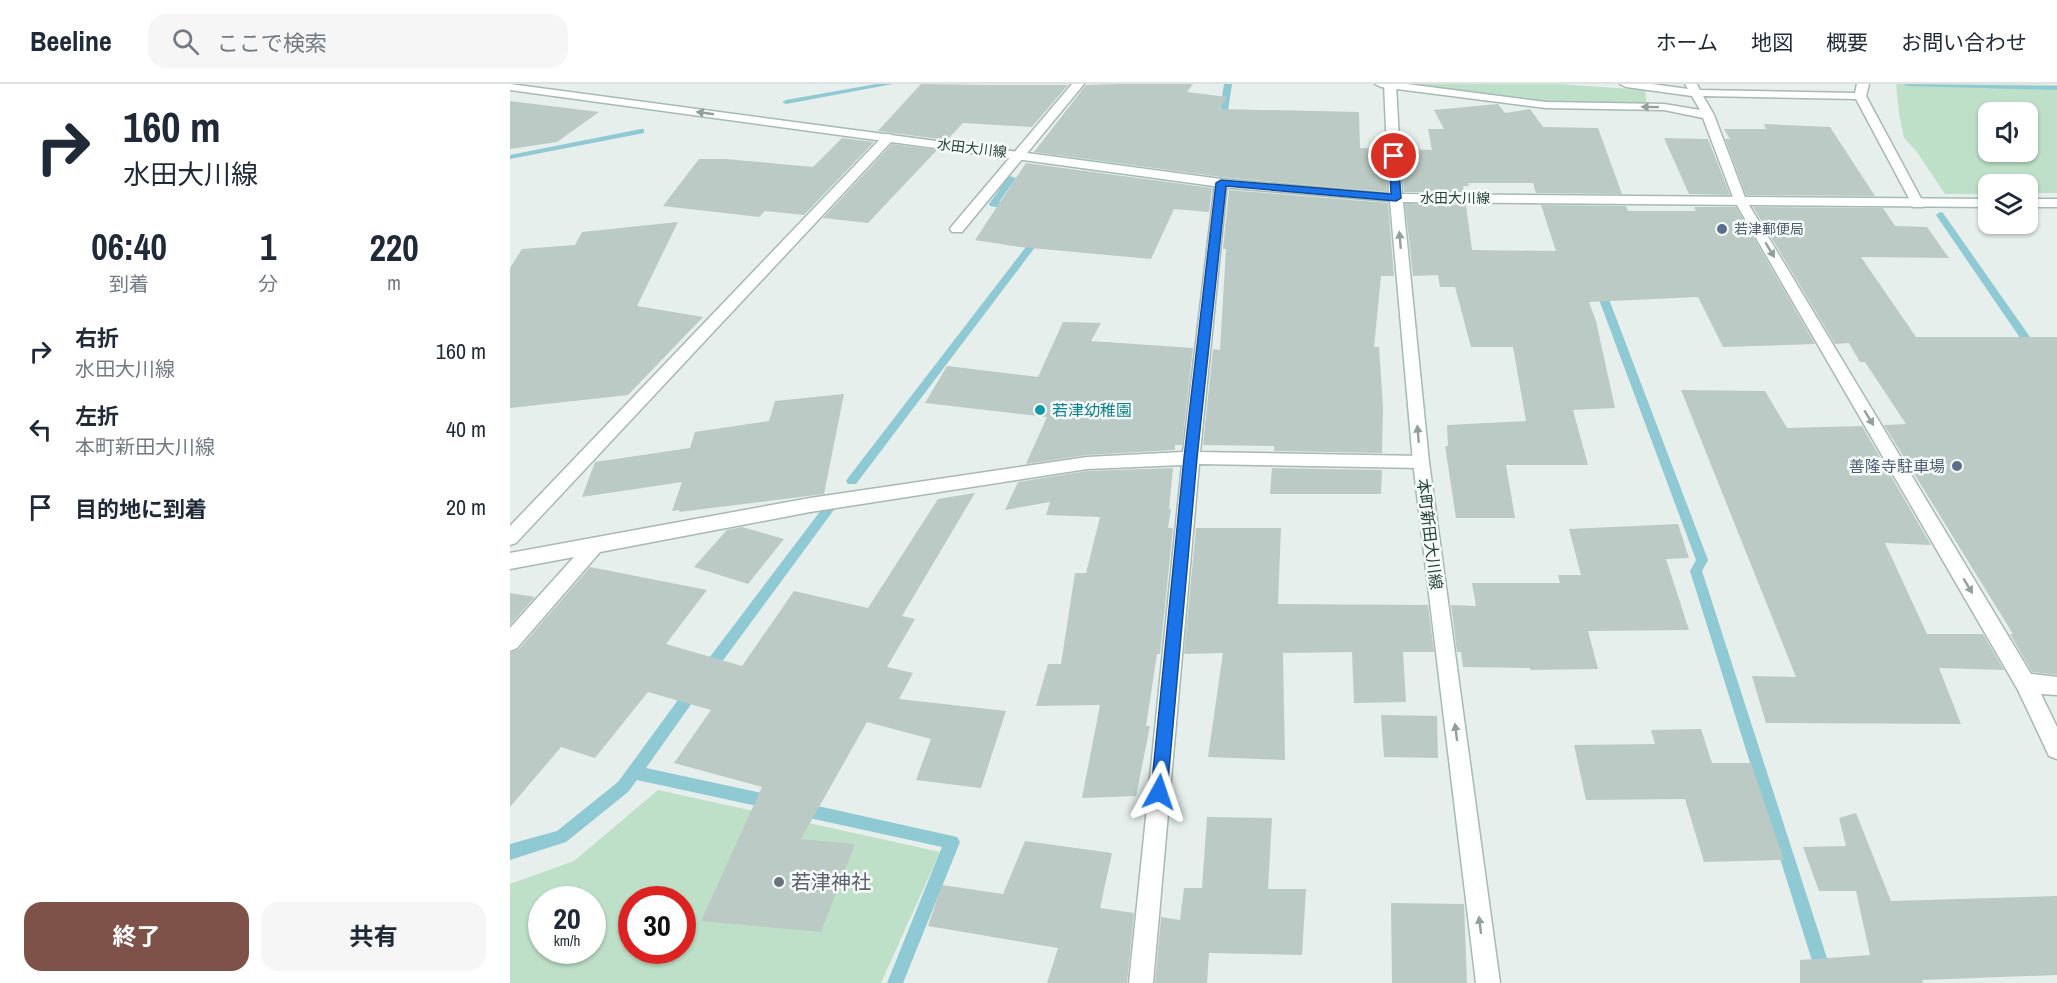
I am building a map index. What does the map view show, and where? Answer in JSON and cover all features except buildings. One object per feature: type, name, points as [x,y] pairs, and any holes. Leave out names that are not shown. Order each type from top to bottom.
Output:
[{"type":"street","points":[[544,88],[561,84]]},
{"type":"street","name":"水田大川線","points":[[570,84],[744,108],[821,122],[888,138]]},
{"type":"street","points":[[957,229],[1078,84]]},
{"type":"street","points":[[1387,84],[1546,105],[1664,107],[1708,115]]},
{"type":"street","name":"本町新田大川線","points":[[1387,84],[1421,462],[1488,983]]},
{"type":"street","points":[[1626,84],[1694,89],[1862,90],[1918,204]]},
{"type":"street","name":"水田大川線","points":[[510,87],[544,88],[1221,183],[1396,198],[1978,203]]},
{"type":"street","points":[[1694,89],[1708,115],[1740,200],[2025,683],[2057,749]]},
{"type":"street","points":[[510,538],[888,138]]},
{"type":"street","points":[[1141,983],[1191,458],[1221,183]]},
{"type":"street","points":[[2038,203],[2057,203]]},
{"type":"street","points":[[510,561],[810,505],[1087,463],[1191,458],[1421,462]]},
{"type":"street","points":[[510,642],[595,545]]},
{"type":"street","points":[[2025,683],[2057,686]]},
{"type":"green space","points":[[1407,84],[1558,84],[1645,90],[1647,107],[1555,103]]},
{"type":"green space","points":[[1896,84],[2057,85],[2057,193],[2038,193],[2038,174],[1978,174],[1978,194],[1945,194],[1917,152],[1904,138]]},
{"type":"green space","points":[[658,790],[940,852],[881,983],[510,983],[510,884],[574,861]]},
{"type":"waterway","points":[[786,102],[889,84]]},
{"type":"waterway","points":[[1222,124],[1228,84]]},
{"type":"waterway","points":[[1907,84],[2057,88]]},
{"type":"waterway","points":[[510,157],[641,131]]},
{"type":"waterway","points":[[1012,178],[993,204],[1014,207]]},
{"type":"waterway","points":[[1940,215],[2033,349]]},
{"type":"waterway","points":[[852,481],[1039,236]]},
{"type":"waterway","points":[[1599,286],[1702,560],[1696,571],[1827,983]]},
{"type":"waterway","points":[[708,670],[832,504]]},
{"type":"waterway","points":[[634,772],[694,689]]},
{"type":"waterway","points":[[510,852],[561,837],[623,787],[634,772]]},
{"type":"waterway","points":[[634,772],[771,802]]},
{"type":"waterway","points":[[800,809],[952,842],[895,983]]},
{"type":"place","name":"若津郵便局","points":[[1722,229]]},
{"type":"place","name":"若津幼稚園","points":[[1040,410]]},
{"type":"place","name":"善隆寺駐車場","points":[[1957,466]]},
{"type":"place","name":"若津神社","points":[[779,882]]},
{"type":"route","points":[[1159,792],[1191,458],[1221,183],[1396,198],[1394,156]]}]
